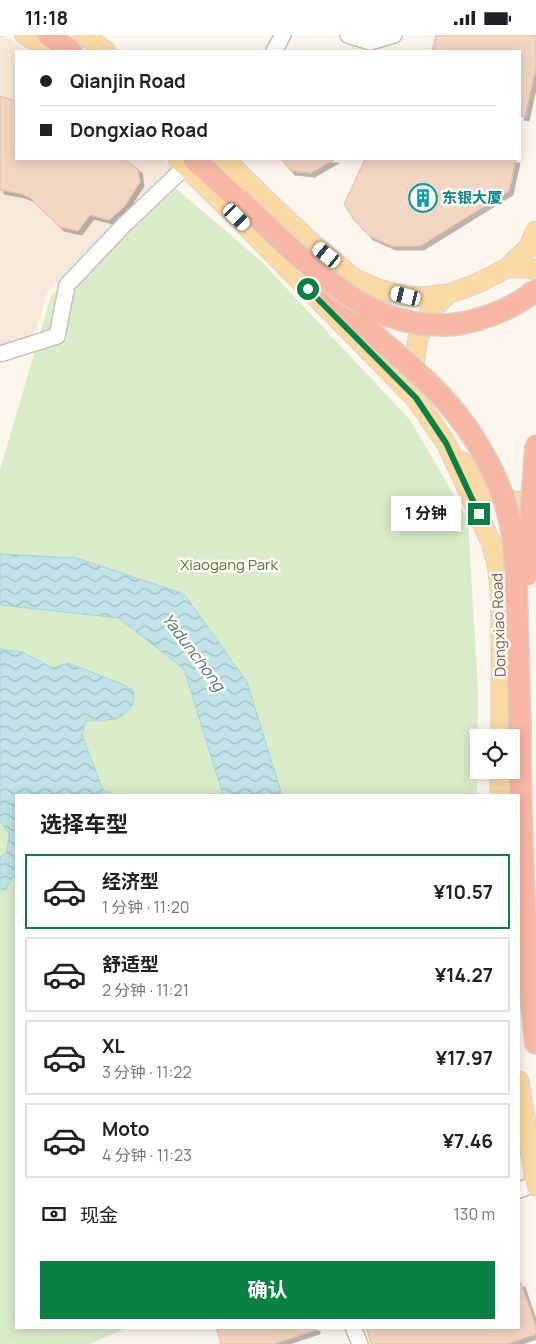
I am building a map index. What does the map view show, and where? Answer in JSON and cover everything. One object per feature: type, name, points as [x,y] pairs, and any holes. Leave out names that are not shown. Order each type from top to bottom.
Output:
[{"type":"highway","points":[[48,35],[70,50]]},
{"type":"highway","points":[[186,161],[238,199],[329,281],[358,302],[388,315],[421,324],[472,322],[505,310],[536,290]]},
{"type":"highway","points":[[238,199],[363,325],[440,396],[464,424],[480,448],[499,489],[511,530],[516,577],[510,729]]},
{"type":"highway","points":[[511,729],[526,602],[536,445]]},
{"type":"highway","points":[[511,779],[513,794]]},
{"type":"highway","points":[[520,854],[536,1043]]},
{"type":"main road","points":[[25,35],[52,50]]},
{"type":"main road","points":[[83,35],[105,50]]},
{"type":"main road","points":[[226,160],[313,244],[355,279],[378,289],[406,296],[425,297],[448,294]]},
{"type":"main road","points":[[186,161],[416,398]]},
{"type":"main road","name":"Dongxiao Road","points":[[510,729],[497,563],[491,543],[446,443],[416,398],[413,382],[418,339],[427,317],[435,306],[448,294],[478,283],[506,268],[528,249],[536,231]]},
{"type":"main road","points":[[506,268],[536,270]]},
{"type":"main road","points":[[446,443],[490,491],[514,501],[536,502]]},
{"type":"main road","points":[[500,794],[506,779]]},
{"type":"main road","points":[[520,1087],[536,1185]]},
{"type":"street","points":[[275,50],[283,35]]},
{"type":"street","points":[[348,35],[370,42],[394,35]]},
{"type":"street","points":[[0,355],[57,336],[67,285],[186,161]]},
{"type":"street","points":[[520,1189],[536,1185]]},
{"type":"street","points":[[355,1329],[360,1344]]},
{"type":"shaded area","points":[[0,35],[4,35],[24,50],[15,50],[15,160],[164,160],[176,169],[48,291],[33,340],[0,349]]},
{"type":"green space","name":"Xiaogang Park","points":[[174,187],[261,261],[410,420],[468,519],[478,690],[478,729],[470,729],[470,779],[477,779],[477,794],[15,794],[15,1329],[125,1329],[89,1344],[0,1344],[0,470],[51,296]]},
{"type":"water","name":"Yadunchong","points":[[0,554],[76,558],[184,594],[247,682],[282,794],[223,794],[184,669],[119,618],[0,605]]},
{"type":"water","points":[[0,649],[22,652],[53,668],[68,663],[124,685],[134,691],[133,704],[124,714],[116,719],[86,720],[82,735],[103,790],[113,794],[15,794],[15,877],[11,879],[6,889],[0,890],[0,857],[7,853],[9,833],[0,821]]},
{"type":"building","points":[[436,35],[536,35],[536,67],[525,117],[521,116],[521,50],[432,50]]},
{"type":"building","points":[[0,96],[15,101],[15,160],[125,160],[138,169],[140,182],[124,207],[109,220],[90,215],[78,231],[60,227],[30,198],[22,194],[0,190]]},
{"type":"building","points":[[282,160],[333,160],[311,173],[291,171]]},
{"type":"building","name":"东银大厦","points":[[365,160],[516,160],[509,191],[420,246],[392,246],[369,236],[354,220],[344,204]]},
{"type":"building","points":[[520,1283],[536,1327],[536,1334],[507,1344],[371,1344],[367,1329],[520,1329]]},
{"type":"building","points":[[217,1329],[316,1329],[273,1344],[221,1344]]},
{"type":"place","name":"东银大厦","points":[[423,198]]},
{"type":"route","points":[[308,289],[416,398],[446,443],[479,514]]}]
